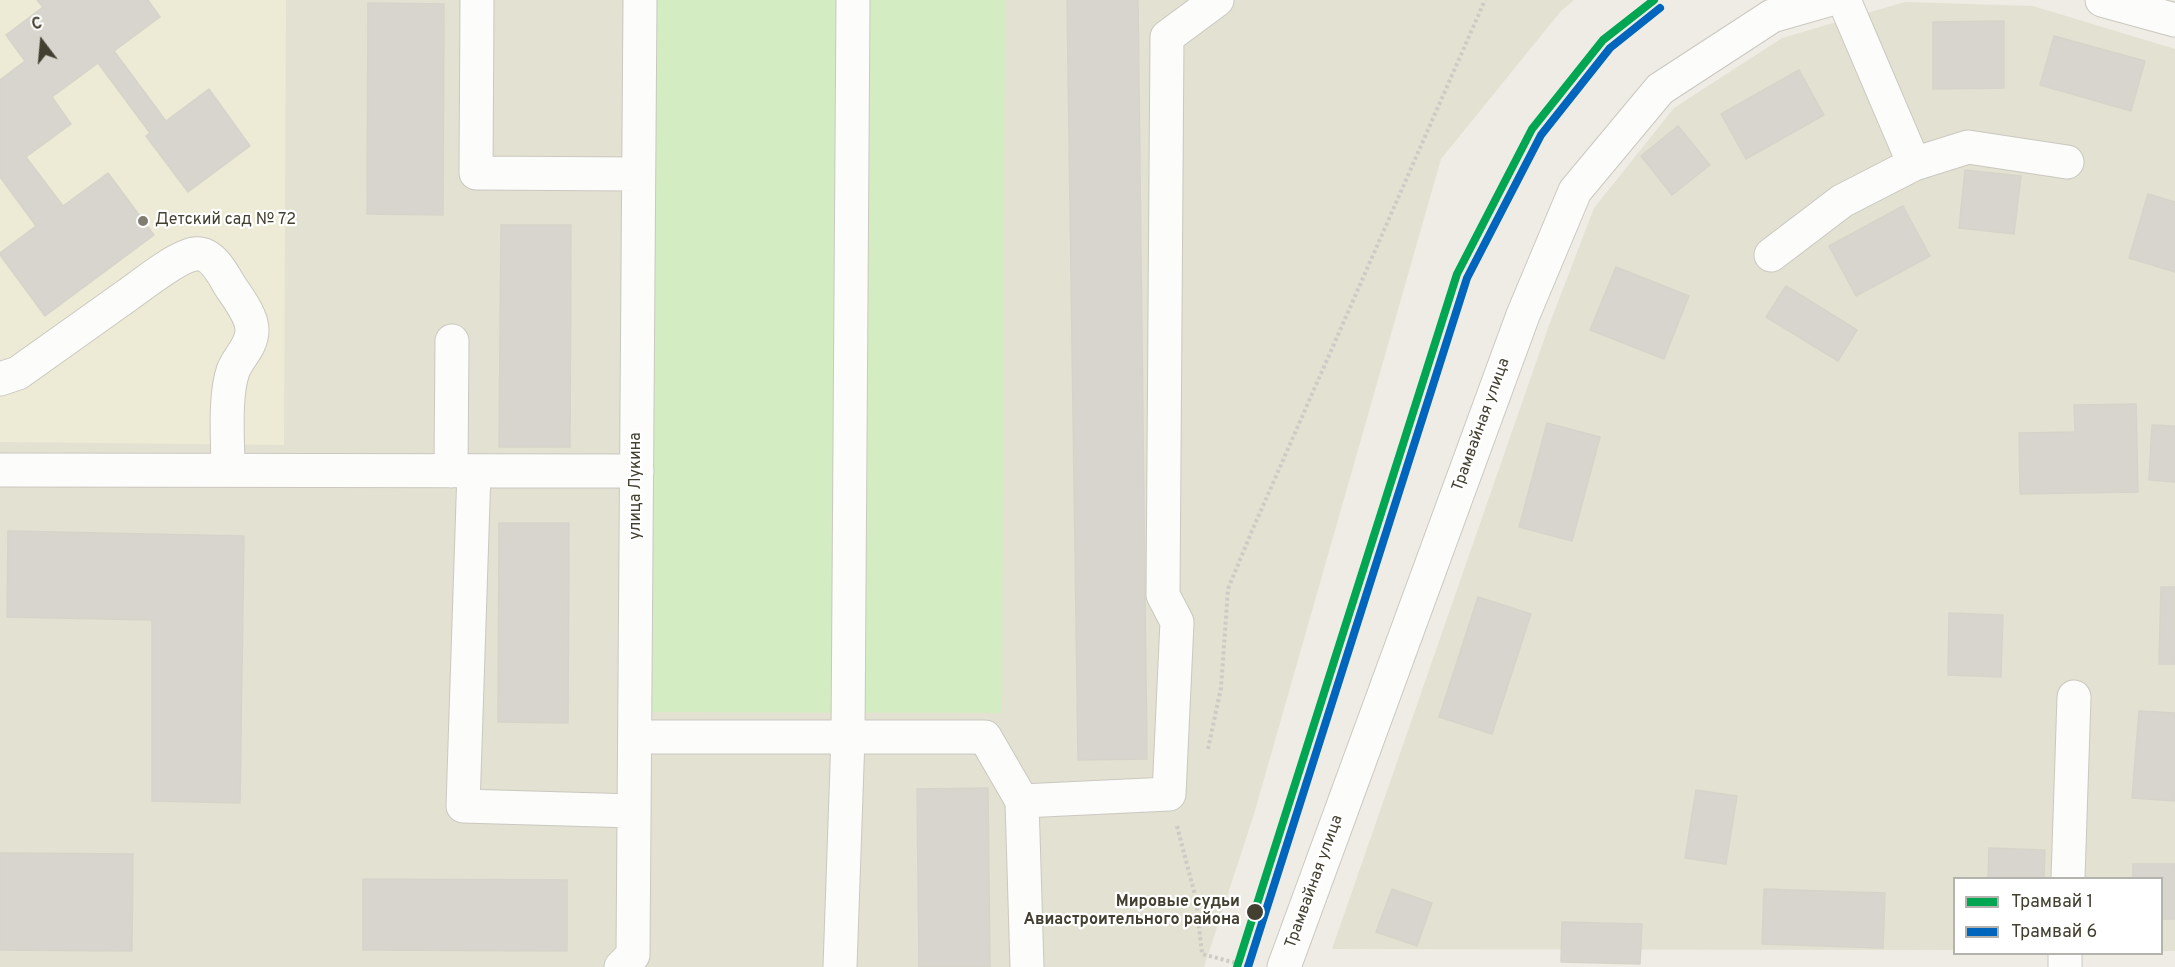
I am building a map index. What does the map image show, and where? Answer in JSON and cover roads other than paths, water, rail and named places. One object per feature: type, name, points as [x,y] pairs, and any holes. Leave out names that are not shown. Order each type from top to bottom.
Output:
[{"type":"street","points":[[477,0],[476,173],[638,174]]},
{"type":"street","name":"улица Лукина","points":[[621,967],[633,955],[640,0]]},
{"type":"street","points":[[840,967],[848,737],[853,0]]},
{"type":"street","points":[[1022,801],[1169,794],[1177,622],[1163,594],[1167,37],[1217,0]]},
{"type":"street","name":"Трамвайная улица","points":[[1284,967],[1523,315],[1575,191],[1660,89],[1772,16],[1828,0]]},
{"type":"street","points":[[1844,0],[1914,164]]},
{"type":"street","points":[[2102,0],[2175,20]]},
{"type":"street","points":[[1771,255],[1842,201],[1914,164],[1968,147],[2067,162]]},
{"type":"street","points":[[0,379],[18,374],[166,267],[194,254],[203,256],[210,259],[222,272],[251,324],[252,333],[247,349],[233,369],[229,388],[228,471]]},
{"type":"street","points":[[452,341],[463,471],[463,806],[634,811]]},
{"type":"street","points":[[0,470],[637,471]]},
{"type":"street","points":[[2068,877],[2074,697]]},
{"type":"street","points":[[635,737],[985,737],[1022,801],[1028,967]]},
{"type":"tram line","name":"1","points":[[1237,967],[1457,274],[1532,129],[1603,40],[1654,0]]},
{"type":"tram line","name":"6","points":[[1248,967],[1467,278],[1541,135],[1610,48],[1660,8]]},
{"type":"place","name":"Детский сад № 72","points":[[143,221]]},
{"type":"place","name":"Мировые судьи Авиастроительного района","points":[[1255,912]]}]
